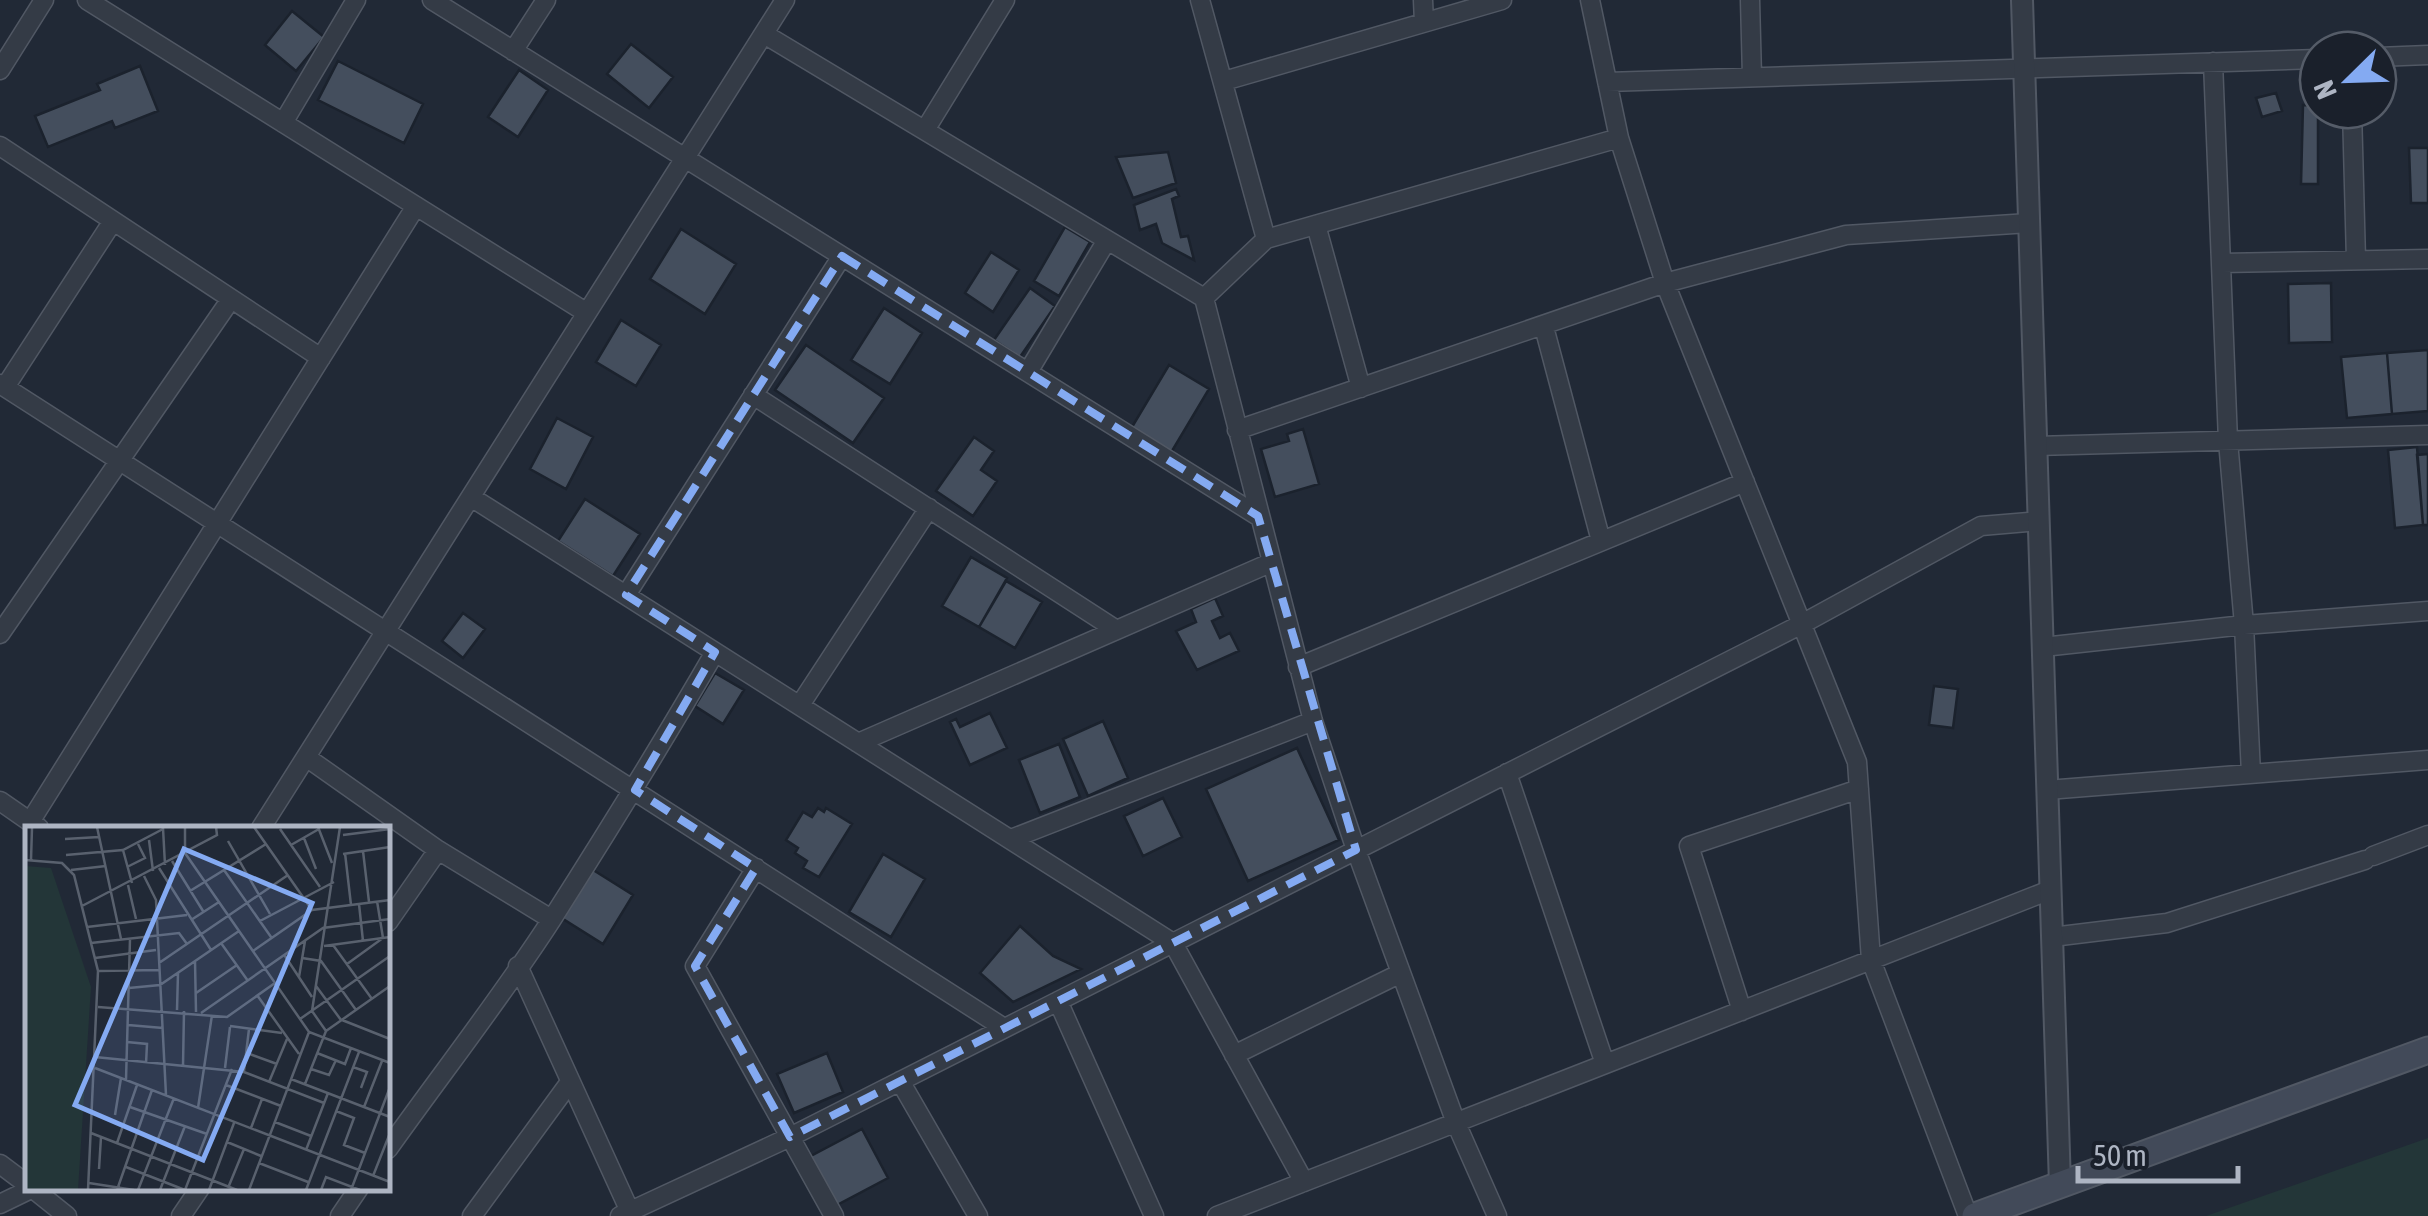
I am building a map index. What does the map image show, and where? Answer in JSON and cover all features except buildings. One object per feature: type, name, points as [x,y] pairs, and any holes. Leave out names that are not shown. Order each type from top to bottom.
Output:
[{"type":"main road","points":[[1971,1216],[2428,1050]]},
{"type":"street","points":[[0,70],[44,0]]},
{"type":"street","points":[[87,0],[587,313]]},
{"type":"street","points":[[283,123],[356,0]]},
{"type":"street","points":[[432,0],[1258,516]]},
{"type":"street","points":[[513,50],[546,0]]},
{"type":"street","points":[[262,826],[786,0]]},
{"type":"street","points":[[925,130],[1005,0]]},
{"type":"street","points":[[1200,0],[1266,239]]},
{"type":"street","points":[[1423,0],[1424,23]]},
{"type":"street","points":[[1224,81],[1502,0]]},
{"type":"street","points":[[1590,0],[1619,138],[1665,284],[1858,762],[1871,960],[1971,1216]]},
{"type":"street","points":[[1750,0],[1752,77]]},
{"type":"street","points":[[2022,0],[2060,1185]]},
{"type":"street","points":[[764,34],[1204,298],[1313,721],[1456,1122],[1496,1216]]},
{"type":"street","points":[[2398,56],[2428,55]]},
{"type":"street","points":[[1607,82],[2298,59]]},
{"type":"street","points":[[2213,62],[2228,440],[2244,625],[2251,774]]},
{"type":"street","points":[[2353,130],[2356,260]]},
{"type":"street","points":[[1204,298],[1266,239],[1619,138]]},
{"type":"street","points":[[0,146],[320,358]]},
{"type":"street","points":[[0,801],[35,825],[217,522],[416,206]]},
{"type":"street","points":[[113,221],[3,386],[1004,1028]]},
{"type":"street","points":[[1237,430],[1665,284],[1846,235],[2029,224]]},
{"type":"street","points":[[1316,225],[1361,388]]},
{"type":"street","points":[[1028,372],[1107,240]]},
{"type":"street","points":[[626,595],[842,256]]},
{"type":"street","points":[[2222,263],[2428,259]]},
{"type":"street","points":[[0,634],[232,299]]},
{"type":"street","points":[[1544,327],[1601,542]]},
{"type":"street","points":[[753,395],[1115,629]]},
{"type":"street","points":[[2036,446],[2428,434]]},
{"type":"street","points":[[1298,668],[1745,482]]},
{"type":"street","points":[[471,497],[1173,942],[1304,1182]]},
{"type":"street","points":[[800,706],[929,508]]},
{"type":"street","points":[[518,966],[627,1215],[790,1137],[1802,624],[1981,526],[2038,521]]},
{"type":"street","points":[[858,742],[1270,563]]},
{"type":"street","points":[[2043,647],[2244,625],[2428,611]]},
{"type":"street","points":[[390,1146],[551,919],[636,790],[715,652]]},
{"type":"street","points":[[1011,839],[1313,721]]},
{"type":"street","points":[[306,758],[438,850],[551,919]]},
{"type":"street","points":[[2047,790],[2428,760]]},
{"type":"street","points":[[1507,773],[1605,1064]]},
{"type":"street","points":[[1742,1010],[1690,846],[1860,790]]},
{"type":"street","points":[[2052,937],[2167,923],[2428,835]]},
{"type":"street","points":[[390,919],[438,850]]},
{"type":"street","points":[[756,868],[695,966],[834,1216]]},
{"type":"street","points":[[1217,1216],[2050,890]]},
{"type":"street","points":[[1234,1055],[1401,972]]},
{"type":"street","points":[[1058,1001],[1154,1216]]},
{"type":"street","points":[[900,1081],[978,1216]]},
{"type":"street","points":[[472,1216],[570,1082]]},
{"type":"street","points":[[0,1164],[25,1183]]},
{"type":"street","points":[[0,1204],[25,1191]]},
{"type":"street","points":[[35,1191],[67,1216]]},
{"type":"street","points":[[180,1216],[198,1191]]},
{"type":"street","points":[[340,1216],[357,1191]]},
{"type":"highlighted area","points":[[842,256],[1258,516],[1356,850],[790,1137],[695,966],[756,868],[635,790],[715,652],[626,595]]},
{"type":"shaded area","points":[[2428,1138],[2428,1216],[2206,1216]]}]
